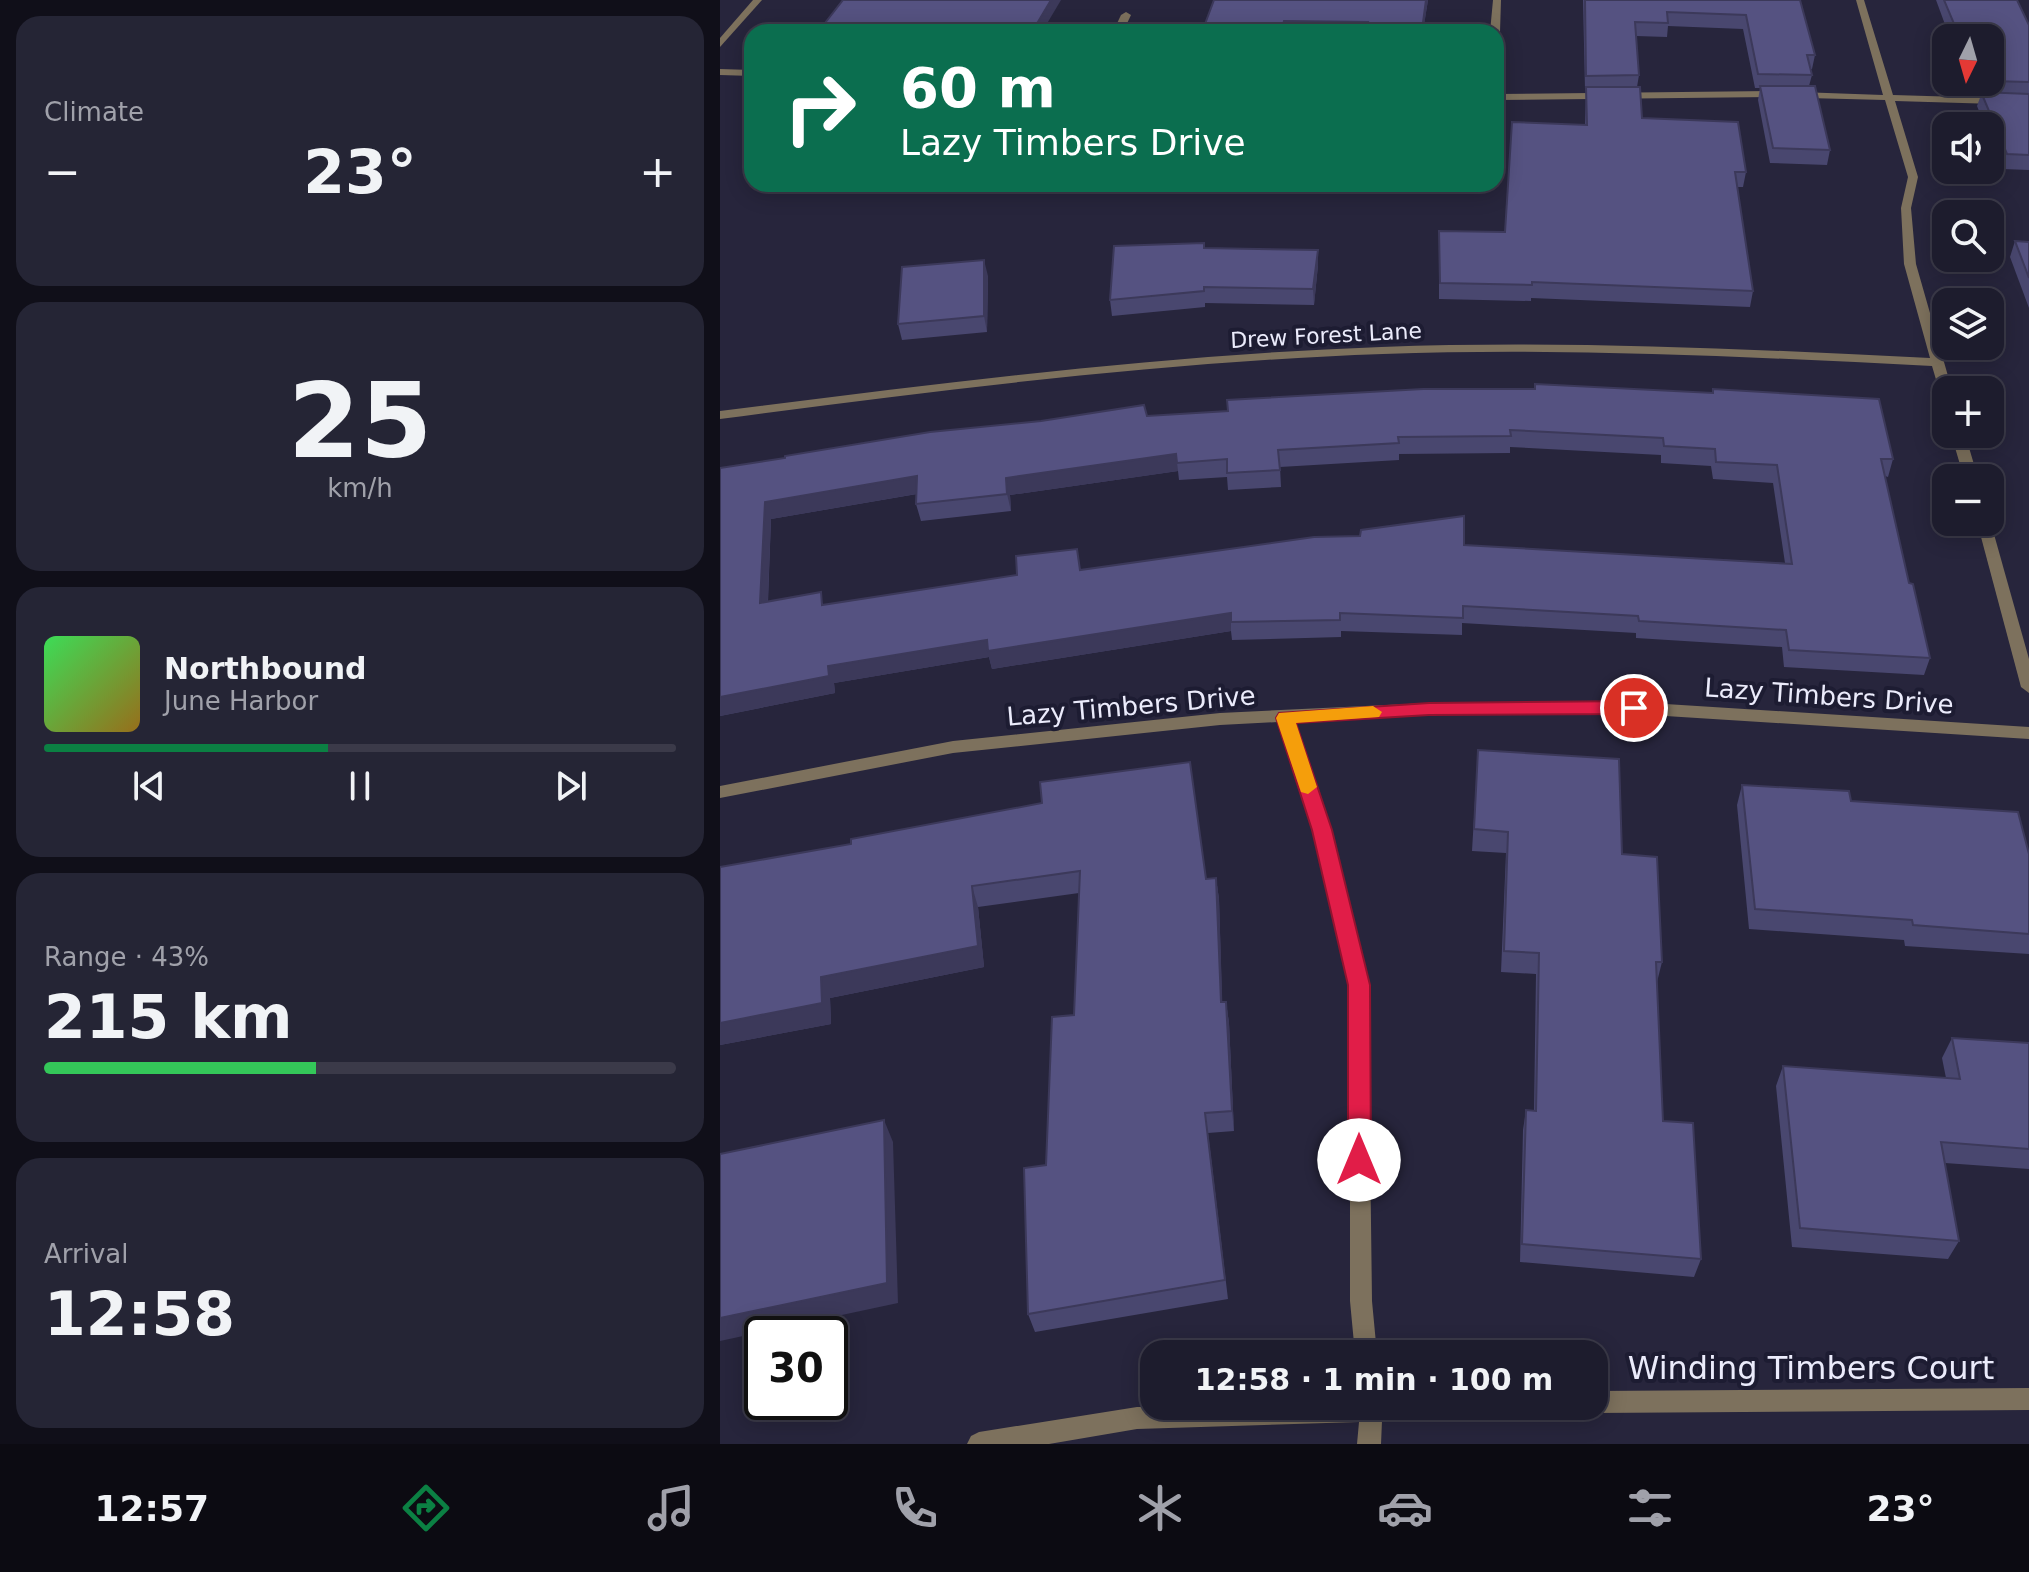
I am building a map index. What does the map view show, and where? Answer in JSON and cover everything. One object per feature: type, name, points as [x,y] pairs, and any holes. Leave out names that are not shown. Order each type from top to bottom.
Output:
[{"type":"street","points":[[720,44],[758,0]]},
{"type":"street","points":[[1496,24],[1497,0]]},
{"type":"street","points":[[1860,0],[1913,177],[1906,208],[1910,264],[1941,376]]},
{"type":"street","points":[[1122,24],[1126,15]]},
{"type":"street","points":[[720,72],[744,73]]},
{"type":"street","points":[[1504,97],[1690,93],[2029,102]]},
{"type":"street","name":"Drew Forest Lane","points":[[720,415],[898,391],[1301,354],[1476,348],[1590,349],[1937,362]]},
{"type":"street","points":[[1988,536],[2029,687]]},
{"type":"street","name":"Lazy Timbers Drive","points":[[720,792],[953,747],[1147,725],[1429,709],[1634,708],[2029,733]]},
{"type":"street","points":[[1285,718],[1322,830],[1359,985],[1361,1270],[1365,1340]]},
{"type":"street","name":"Winding Timbers Court","points":[[1608,1402],[1905,1397],[2029,1399]]},
{"type":"street","points":[[979,1444],[1140,1418]]},
{"type":"street","points":[[1369,1444],[1370,1420]]},
{"type":"building","points":[[843,0],[1051,0],[1037,24],[824,24]]},
{"type":"building","points":[[1214,0],[1426,0],[1423,24],[1284,21],[1283,24],[1205,24]]},
{"type":"building","points":[[1585,0],[1800,0],[1815,55],[1807,55],[1812,75],[1758,74],[1746,15],[1667,12],[1668,23],[1635,22],[1639,75],[1586,76]]},
{"type":"building","points":[[1944,0],[2017,0],[2029,25],[2029,82],[2004,81],[2004,24],[1954,24]]},
{"type":"building","points":[[1760,86],[1815,86],[1830,150],[1773,148]]},
{"type":"building","points":[[1586,87],[1640,87],[1642,118],[1738,122],[1746,172],[1735,172],[1753,291],[1532,282],[1532,285],[1440,283],[1439,231],[1505,232],[1512,122],[1587,125]]},
{"type":"building","points":[[2029,94],[2029,155],[2007,154],[2004,147],[2004,112],[1989,112],[1983,96]]},
{"type":"building","points":[[2015,241],[2029,242],[2029,278]]},
{"type":"building","points":[[1204,243],[1204,248],[1318,250],[1313,289],[1204,287],[1204,291],[1110,300],[1114,246]]},
{"type":"building","points":[[984,260],[984,316],[898,324],[902,267]]},
{"type":"building","points":[[1535,384],[1713,393],[1713,389],[1879,399],[1893,459],[1881,459],[1909,583],[1913,584],[1930,658],[1789,650],[1786,630],[1639,621],[1638,616],[1463,606],[1463,618],[1340,613],[1340,620],[1231,622],[1231,613],[988,651],[987,640],[828,666],[829,676],[720,697],[720,468],[930,432],[1041,421],[1144,405],[1147,416],[1228,411],[1227,400],[1423,389],[1535,389]],"holes":[[[1510,430],[1663,438],[1664,446],[1715,449],[1716,462],[1777,465],[1792,564],[1464,545],[1464,516],[1361,530],[1360,536],[1314,537],[1080,570],[1077,549],[1016,556],[1017,575],[822,605],[821,592],[760,603],[765,502],[917,476],[916,504],[1007,494],[1006,478],[1176,454],[1177,463],[1227,459],[1227,473],[1280,470],[1278,450],[1399,443],[1398,437],[1511,436]]]},
{"type":"building","points":[[1478,750],[1619,759],[1622,854],[1657,857],[1662,962],[1656,962],[1663,1121],[1693,1123],[1701,1259],[1522,1244],[1526,1110],[1536,1111],[1539,953],[1504,951],[1508,832],[1474,829]]},
{"type":"building","points":[[1190,762],[1206,879],[1216,878],[1221,1002],[1226,1002],[1232,1111],[1205,1113],[1225,1280],[1028,1314],[1024,1168],[1046,1165],[1052,1017],[1074,1015],[1080,871],[972,886],[978,946],[821,977],[822,1003],[720,1023],[720,867],[851,844],[851,839],[1042,803],[1040,782]]},
{"type":"building","points":[[1742,785],[1849,791],[1851,801],[2018,812],[2029,854],[2029,934],[1913,925],[1912,920],[1755,909]]},
{"type":"building","points":[[1952,1038],[2029,1043],[2029,1149],[1941,1142],[1959,1241],[1800,1228],[1783,1066],[1960,1079]]},
{"type":"building","points":[[884,1120],[887,1283],[720,1318],[720,1154]]},
{"type":"slow traffic","points":[[1308,787],[1285,718],[1373,712]]},
{"type":"route","points":[[1359,1160],[1359,985],[1322,830],[1285,718],[1429,709],[1634,708]]}]
